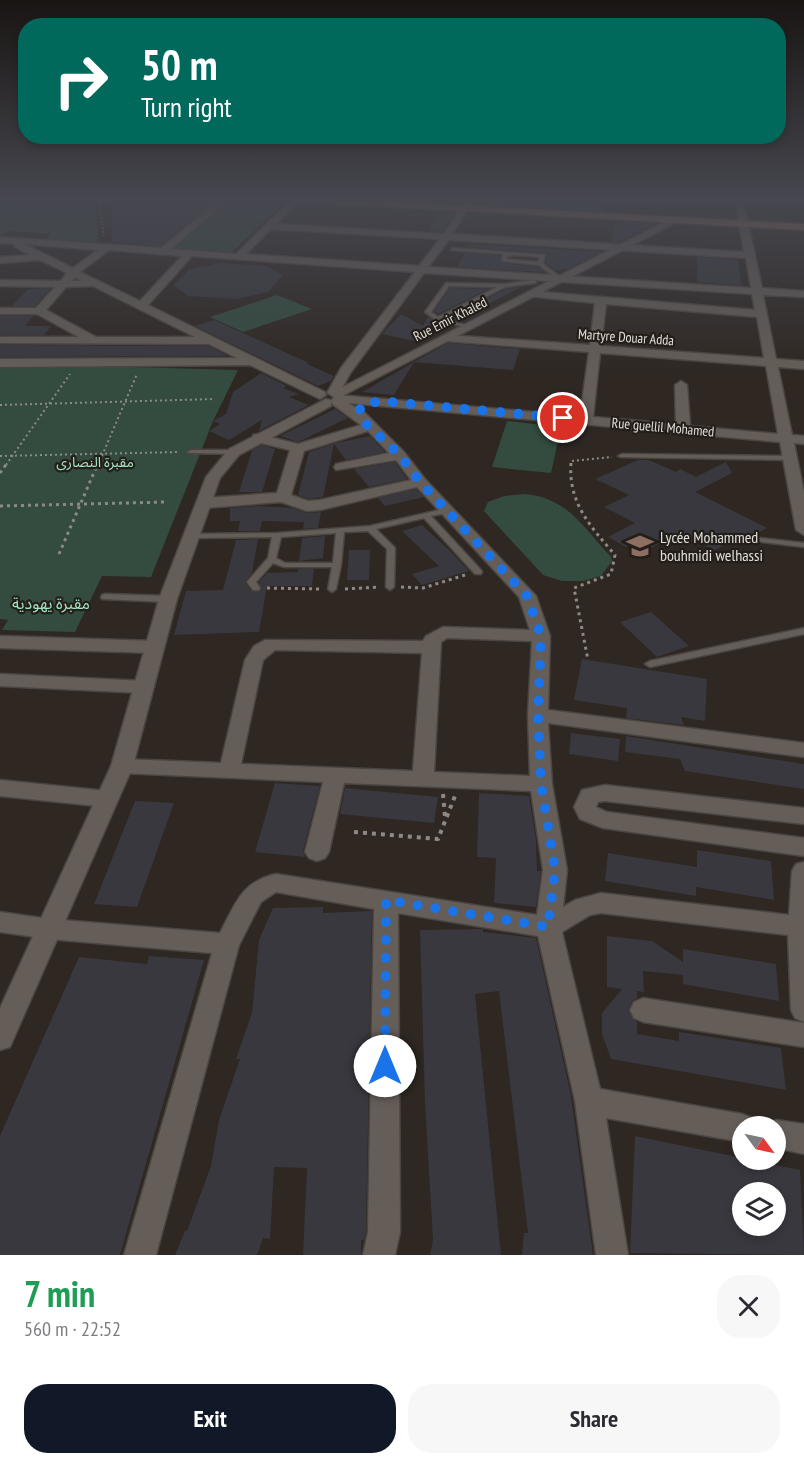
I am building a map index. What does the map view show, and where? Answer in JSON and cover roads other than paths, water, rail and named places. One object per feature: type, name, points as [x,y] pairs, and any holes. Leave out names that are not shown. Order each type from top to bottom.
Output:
[{"type":"street","points":[[45,259],[253,362],[332,397],[364,421],[399,454],[420,482],[437,513],[527,596],[541,636],[538,715],[541,784],[555,870],[548,927],[589,1101],[612,1255]]},
{"type":"street","points":[[39,311],[73,273],[92,259]]},
{"type":"street","points":[[141,306],[185,259]]},
{"type":"street","points":[[262,259],[804,294]]},
{"type":"street","points":[[332,397],[345,371],[428,259]]},
{"type":"street","name":"Rue Emir Khaled","points":[[234,452],[368,376],[531,294],[539,284],[559,279],[599,259]]},
{"type":"street","points":[[751,259],[804,530]]},
{"type":"street","points":[[517,276],[539,284]]},
{"type":"street","points":[[0,283],[95,284]]},
{"type":"street","points":[[531,294],[762,314]]},
{"type":"street","points":[[586,420],[601,300]]},
{"type":"street","points":[[0,311],[39,311],[96,341]]},
{"type":"street","name":"Martyre Douar Adda","points":[[446,338],[804,365]]},
{"type":"street","points":[[0,340],[213,341]]},
{"type":"street","points":[[0,363],[253,362]]},
{"type":"street","points":[[345,371],[358,376],[368,376]]},
{"type":"street","points":[[681,385],[683,429]]},
{"type":"street","name":"Rue guellil Mohamed","points":[[332,397],[804,440]]},
{"type":"street","points":[[364,421],[363,405],[379,401]]},
{"type":"street","points":[[258,438],[298,448],[364,421]]},
{"type":"street","points":[[283,497],[298,448]]},
{"type":"street","points":[[0,1038],[123,766],[168,599],[219,468],[234,452]]},
{"type":"street","points":[[341,467],[399,454]]},
{"type":"street","points":[[204,503],[283,497],[307,506],[320,505],[420,482]]},
{"type":"street","points":[[443,780],[429,710],[432,639],[443,632],[541,636]]},
{"type":"street","points":[[0,642],[155,647]]},
{"type":"street","points":[[229,772],[254,660],[261,650],[272,644],[430,647]]},
{"type":"street","points":[[0,680],[144,687]]},
{"type":"street","points":[[538,715],[804,750]]},
{"type":"street","points":[[123,766],[541,784]]},
{"type":"street","points":[[317,852],[335,776]]},
{"type":"street","points":[[0,788],[107,798]]},
{"type":"street","points":[[804,816],[605,793],[590,796],[585,807],[588,813],[603,820],[804,847]]},
{"type":"street","points":[[804,871],[799,966],[804,1010]]},
{"type":"street","points":[[140,1255],[227,944],[253,895],[270,885],[276,883],[548,927],[584,907],[601,903],[802,927]]},
{"type":"street","points":[[380,1255],[384,1232],[386,900]]},
{"type":"street","points":[[0,922],[49,929],[227,944]]},
{"type":"street","points":[[643,1010],[804,1035]]},
{"type":"street","points":[[589,1101],[732,1126]]},
{"type":"street","points":[[786,1136],[804,1139]]},
{"type":"lane","points":[[504,259],[540,264],[559,279]]},
{"type":"lane","points":[[540,264],[542,259]]},
{"type":"lane","points":[[467,327],[438,319],[428,312],[448,284],[504,286],[539,284]]},
{"type":"lane","points":[[438,319],[504,286]]},
{"type":"lane","points":[[191,452],[234,452]]},
{"type":"lane","points":[[622,456],[790,458]]},
{"type":"lane","points":[[191,536],[277,535],[370,528],[437,513],[478,572]]},
{"type":"lane","points":[[370,528],[391,548],[390,587]]},
{"type":"lane","points":[[332,589],[340,530]]},
{"type":"lane","points":[[256,588],[251,582],[272,559],[277,535]]},
{"type":"lane","points":[[762,540],[804,545]]},
{"type":"lane","points":[[272,559],[284,565],[337,565]]},
{"type":"lane","points":[[105,597],[168,599]]},
{"type":"lane","points":[[650,664],[804,631]]},
{"type":"place","name":"Lycée Mohammed bouhmidi welhassi","points":[[640,546]]},
{"type":"park label","name":"مقبرة النصارى","points":[[95,462]]},
{"type":"park label","name":"مقبرة يهودية","points":[[51,603]]}]
